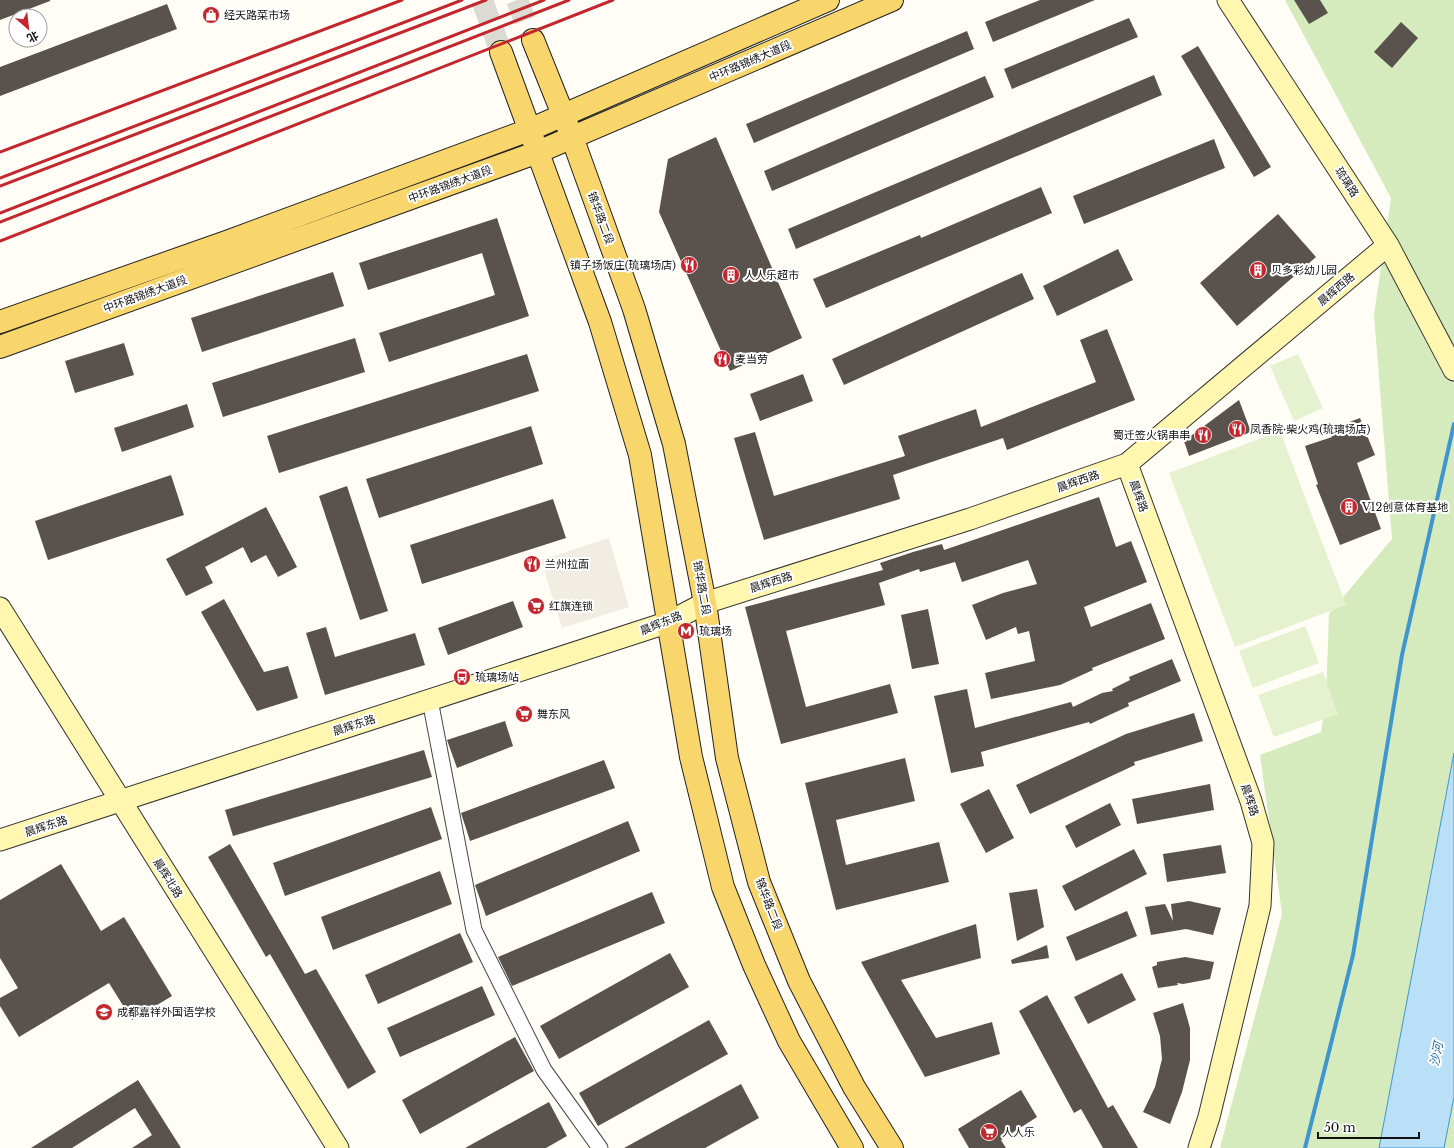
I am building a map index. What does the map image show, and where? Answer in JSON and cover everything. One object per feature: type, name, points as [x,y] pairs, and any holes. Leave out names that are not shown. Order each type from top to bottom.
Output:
[{"type":"main road","name":"中环路锦绣大道段","points":[[0,322],[229,241],[529,130],[828,0]]},
{"type":"main road","name":"中环路锦绣大道段","points":[[0,347],[538,152],[572,136],[892,0]]},
{"type":"main road","name":"锦华路二段","points":[[533,40],[572,136],[634,309],[674,444],[705,603],[727,758],[759,882],[799,981],[854,1087],[892,1148]]},
{"type":"main road","points":[[501,52],[600,322],[640,455],[691,757],[723,887],[754,965],[789,1041],[852,1148]]},
{"type":"street","name":"琉璃路","points":[[1228,0],[1388,245],[1441,348],[1454,370]]},
{"type":"street","name":"晨辉西路","points":[[705,603],[970,518],[1128,464],[1388,245]]},
{"type":"street","name":"晨辉路","points":[[1128,464],[1251,801],[1263,843],[1260,906],[1210,1117],[1199,1148]]},
{"type":"street","name":"晨辉东路","points":[[0,840],[669,622],[705,603]]},
{"type":"street","name":"晨辉北路","points":[[0,608],[120,802],[338,1148]]},
{"type":"street","points":[[430,700],[474,930],[544,1070],[600,1148]]},
{"type":"green space","points":[[1285,0],[1454,0],[1454,1148],[1220,1148],[1282,914],[1260,755],[1321,732],[1326,698],[1329,614],[1392,539],[1374,315],[1391,198]]},
{"type":"green space","points":[[1298,354],[1323,408],[1294,421],[1270,366]]},
{"type":"green space","points":[[1280,431],[1346,605],[1235,647],[1169,473]]},
{"type":"green space","points":[[1305,626],[1319,663],[1253,688],[1239,651]]},
{"type":"green space","points":[[1323,672],[1338,714],[1274,737],[1258,695]]},
{"type":"shaded area","points":[[609,538],[629,607],[562,628],[541,560]]},
{"type":"water","name":"沙河","points":[[1454,753],[1454,1097],[1444,1148],[1379,1148]]},
{"type":"building","points":[[0,0],[50,0],[32,8],[8,8],[8,17],[0,20]]},
{"type":"building","points":[[1040,0],[1095,0],[993,42],[985,22]]},
{"type":"building","points":[[1294,0],[1320,0],[1328,13],[1309,24]]},
{"type":"building","points":[[167,4],[177,29],[0,96],[0,67]]},
{"type":"building","points":[[1129,18],[1138,37],[1012,89],[1004,69]]},
{"type":"building","points":[[1401,22],[1418,38],[1392,68],[1374,52]]},
{"type":"building","points":[[967,31],[974,49],[754,143],[746,124]]},
{"type":"building","points":[[1198,46],[1271,167],[1254,177],[1181,56]]},
{"type":"building","points":[[1154,75],[1162,95],[796,249],[788,229]]},
{"type":"building","points":[[985,76],[994,97],[772,191],[764,171]]},
{"type":"building","name":"人人乐超市","points":[[716,137],[802,338],[730,371],[659,212],[668,159]]},
{"type":"building","points":[[1214,139],[1225,168],[1084,224],[1073,196]]},
{"type":"building","points":[[1041,187],[1052,213],[826,308],[813,279],[920,235],[921,238]]},
{"type":"building","name":"贝多彩幼儿园","points":[[1278,214],[1316,257],[1237,326],[1200,283]]},
{"type":"building","points":[[497,218],[529,316],[389,362],[379,333],[495,295],[482,253],[368,290],[359,263]]},
{"type":"building","points":[[1118,249],[1133,280],[1057,316],[1043,286]]},
{"type":"building","points":[[333,272],[344,306],[202,352],[191,318]]},
{"type":"building","points":[[1022,273],[1034,299],[844,385],[832,359]]},
{"type":"building","points":[[1107,329],[1135,400],[1007,450],[1003,438],[893,475],[900,499],[764,540],[734,438],[755,432],[774,496],[905,456],[898,436],[976,409],[981,427],[1096,382],[1080,340]]},
{"type":"building","points":[[355,338],[365,372],[223,417],[212,383]]},
{"type":"building","points":[[124,343],[134,375],[75,393],[65,361]]},
{"type":"building","points":[[527,354],[539,391],[279,473],[267,436]]},
{"type":"building","points":[[803,374],[813,401],[760,421],[750,394]]},
{"type":"building","points":[[1239,400],[1251,432],[1189,456],[1184,441]]},
{"type":"building","points":[[187,404],[194,427],[122,452],[114,428]]},
{"type":"building","points":[[1360,418],[1375,455],[1357,463],[1381,529],[1340,545],[1316,485],[1318,484],[1305,446],[1332,437],[1329,430]]},
{"type":"building","points":[[531,426],[543,464],[379,518],[366,479]]},
{"type":"building","points":[[171,475],[184,515],[48,560],[35,521]]},
{"type":"building","points":[[347,486],[388,611],[360,620],[319,496]]},
{"type":"building","points":[[1099,497],[1116,547],[1131,541],[1147,582],[1084,607],[1091,627],[1151,603],[1165,639],[1092,668],[1093,670],[1060,685],[991,699],[985,673],[1035,661],[1029,631],[1018,634],[1016,627],[986,640],[972,605],[1003,593],[1037,584],[1028,560],[962,582],[955,562],[920,572],[919,569],[879,583],[885,605],[786,631],[806,707],[890,684],[898,713],[781,744],[745,607],[883,570],[880,563],[942,544],[944,550]]},
{"type":"building","points":[[553,499],[566,538],[422,584],[410,545]]},
{"type":"building","points":[[266,507],[297,567],[278,577],[266,555],[251,563],[243,547],[205,567],[213,583],[186,596],[166,559]]},
{"type":"building","points":[[224,599],[264,672],[288,666],[298,698],[257,711],[201,612]]},
{"type":"building","points":[[513,601],[523,627],[448,655],[438,628]]},
{"type":"building","points":[[928,609],[939,664],[912,669],[901,615]]},
{"type":"building","points":[[326,627],[335,657],[415,633],[425,665],[325,695],[306,633]]},
{"type":"building","points":[[1172,659],[1181,681],[1128,703],[1129,706],[1090,724],[1089,722],[981,752],[984,766],[951,773],[934,696],[967,689],[975,728],[1071,702],[1073,707],[1102,693],[1113,691],[1112,689],[1130,680],[1129,677]]},
{"type":"building","points":[[1194,713],[1203,741],[1134,762],[1135,765],[1030,814],[1016,785],[1126,734]]},
{"type":"building","points":[[505,721],[513,746],[457,768],[447,740]]},
{"type":"building","points":[[424,750],[432,777],[233,836],[225,810]]},
{"type":"building","points":[[905,758],[915,801],[836,820],[846,865],[939,842],[949,882],[836,910],[805,783]]},
{"type":"building","points":[[604,760],[615,788],[470,841],[461,813]]},
{"type":"building","points":[[1210,784],[1214,810],[1137,824],[1132,799]]},
{"type":"building","points":[[989,789],[1014,838],[986,853],[960,804]]},
{"type":"building","points":[[1110,803],[1121,825],[1076,848],[1065,826]]},
{"type":"building","points":[[431,807],[442,839],[285,896],[273,863]]},
{"type":"building","points":[[628,821],[640,851],[486,916],[475,885]]},
{"type":"building","points":[[230,844],[305,974],[316,969],[376,1072],[348,1089],[270,954],[266,957],[208,857]]},
{"type":"building","points":[[1221,845],[1226,873],[1167,882],[1163,854]]},
{"type":"building","points":[[1134,849],[1147,874],[1075,911],[1062,886]]},
{"type":"building","points":[[61,864],[101,931],[124,917],[172,996],[132,1020],[109,983],[19,1037],[0,1006],[0,998],[18,988],[0,958],[0,900]]},
{"type":"building","points":[[440,871],[452,904],[333,950],[321,917]]},
{"type":"building","points":[[1037,889],[1044,927],[1017,941],[1009,893]]},
{"type":"building","points":[[652,892],[665,923],[512,986],[498,957]]},
{"type":"building","points":[[1189,901],[1221,908],[1213,935],[1186,929],[1151,935],[1145,907],[1165,904],[1173,921],[1171,904]]},
{"type":"building","points":[[1127,911],[1137,936],[1076,961],[1066,937]]},
{"type":"building","points":[[976,924],[981,958],[901,980],[936,1038],[992,1022],[1000,1054],[925,1077],[861,962]]},
{"type":"building","points":[[460,933],[473,962],[378,1004],[365,975]]},
{"type":"building","points":[[1047,945],[1049,958],[1012,964],[1011,960]]},
{"type":"building","points":[[670,953],[689,987],[559,1059],[540,1026]]},
{"type":"building","points":[[1185,957],[1214,962],[1210,979],[1183,984],[1177,983],[1178,985],[1158,988],[1152,967],[1157,965],[1157,962]]},
{"type":"building","points":[[1122,973],[1136,1000],[1088,1024],[1074,997]]},
{"type":"building","points":[[482,986],[495,1015],[400,1057],[387,1028]]},
{"type":"building","points":[[1047,995],[1108,1108],[1113,1105],[1138,1148],[1103,1148],[1081,1109],[1074,1113],[1019,1011]]},
{"type":"building","points":[[1183,1003],[1190,1028],[1190,1060],[1182,1092],[1170,1124],[1143,1112],[1155,1087],[1162,1059],[1160,1036],[1153,1013]]},
{"type":"building","points":[[709,1020],[728,1054],[598,1126],[579,1093]]},
{"type":"building","points":[[515,1037],[534,1071],[420,1134],[402,1100]]},
{"type":"building","points":[[138,1080],[181,1148],[132,1148],[152,1135],[135,1108],[72,1148],[31,1148]]},
{"type":"building","points":[[741,1084],[759,1118],[705,1148],[624,1148]]},
{"type":"building","points":[[1021,1090],[1037,1117],[1001,1140],[1006,1148],[969,1148],[958,1129]]},
{"type":"building","points":[[549,1102],[567,1136],[546,1148],[465,1148]]},
{"type":"waterway","points":[[1305,1148],[1353,955],[1402,655],[1454,424]]},
{"type":"tunnel","points":[[482,0],[501,52]]},
{"type":"tunnel","points":[[517,0],[533,40]]},
{"type":"railway","points":[[0,152],[402,0]]},
{"type":"railway","points":[[0,178],[462,0]]},
{"type":"railway","points":[[0,186],[486,0]]},
{"type":"railway","points":[[0,213],[544,0]]},
{"type":"railway","points":[[0,222],[569,0]]},
{"type":"railway","points":[[0,241],[613,0]]},
{"type":"place","name":"经天路菜市场","points":[[211,15]]},
{"type":"place","name":"镇子场饭庄(琉璃场店)","points":[[689,265]]},
{"type":"place","name":"贝多彩幼儿园","points":[[1258,270]]},
{"type":"place","name":"人人乐超市","points":[[731,275]]},
{"type":"place","name":"麦当劳","points":[[722,359]]},
{"type":"place","name":"凤香院·柴火鸡(琉璃场店)","points":[[1237,429]]},
{"type":"place","name":"蜀迁签火锅串串","points":[[1203,435]]},
{"type":"place","name":"V12创意体育基地","points":[[1349,507]]},
{"type":"place","name":"兰州拉面","points":[[532,564]]},
{"type":"place","name":"红旗连锁","points":[[536,606]]},
{"type":"place","name":"琉璃场","points":[[686,631]]},
{"type":"place","name":"琉璃场站","points":[[462,677]]},
{"type":"place","name":"舞东风","points":[[524,714]]},
{"type":"place","name":"成都嘉祥外国语学校","points":[[104,1012]]},
{"type":"place","name":"人人乐","points":[[989,1132]]}]
